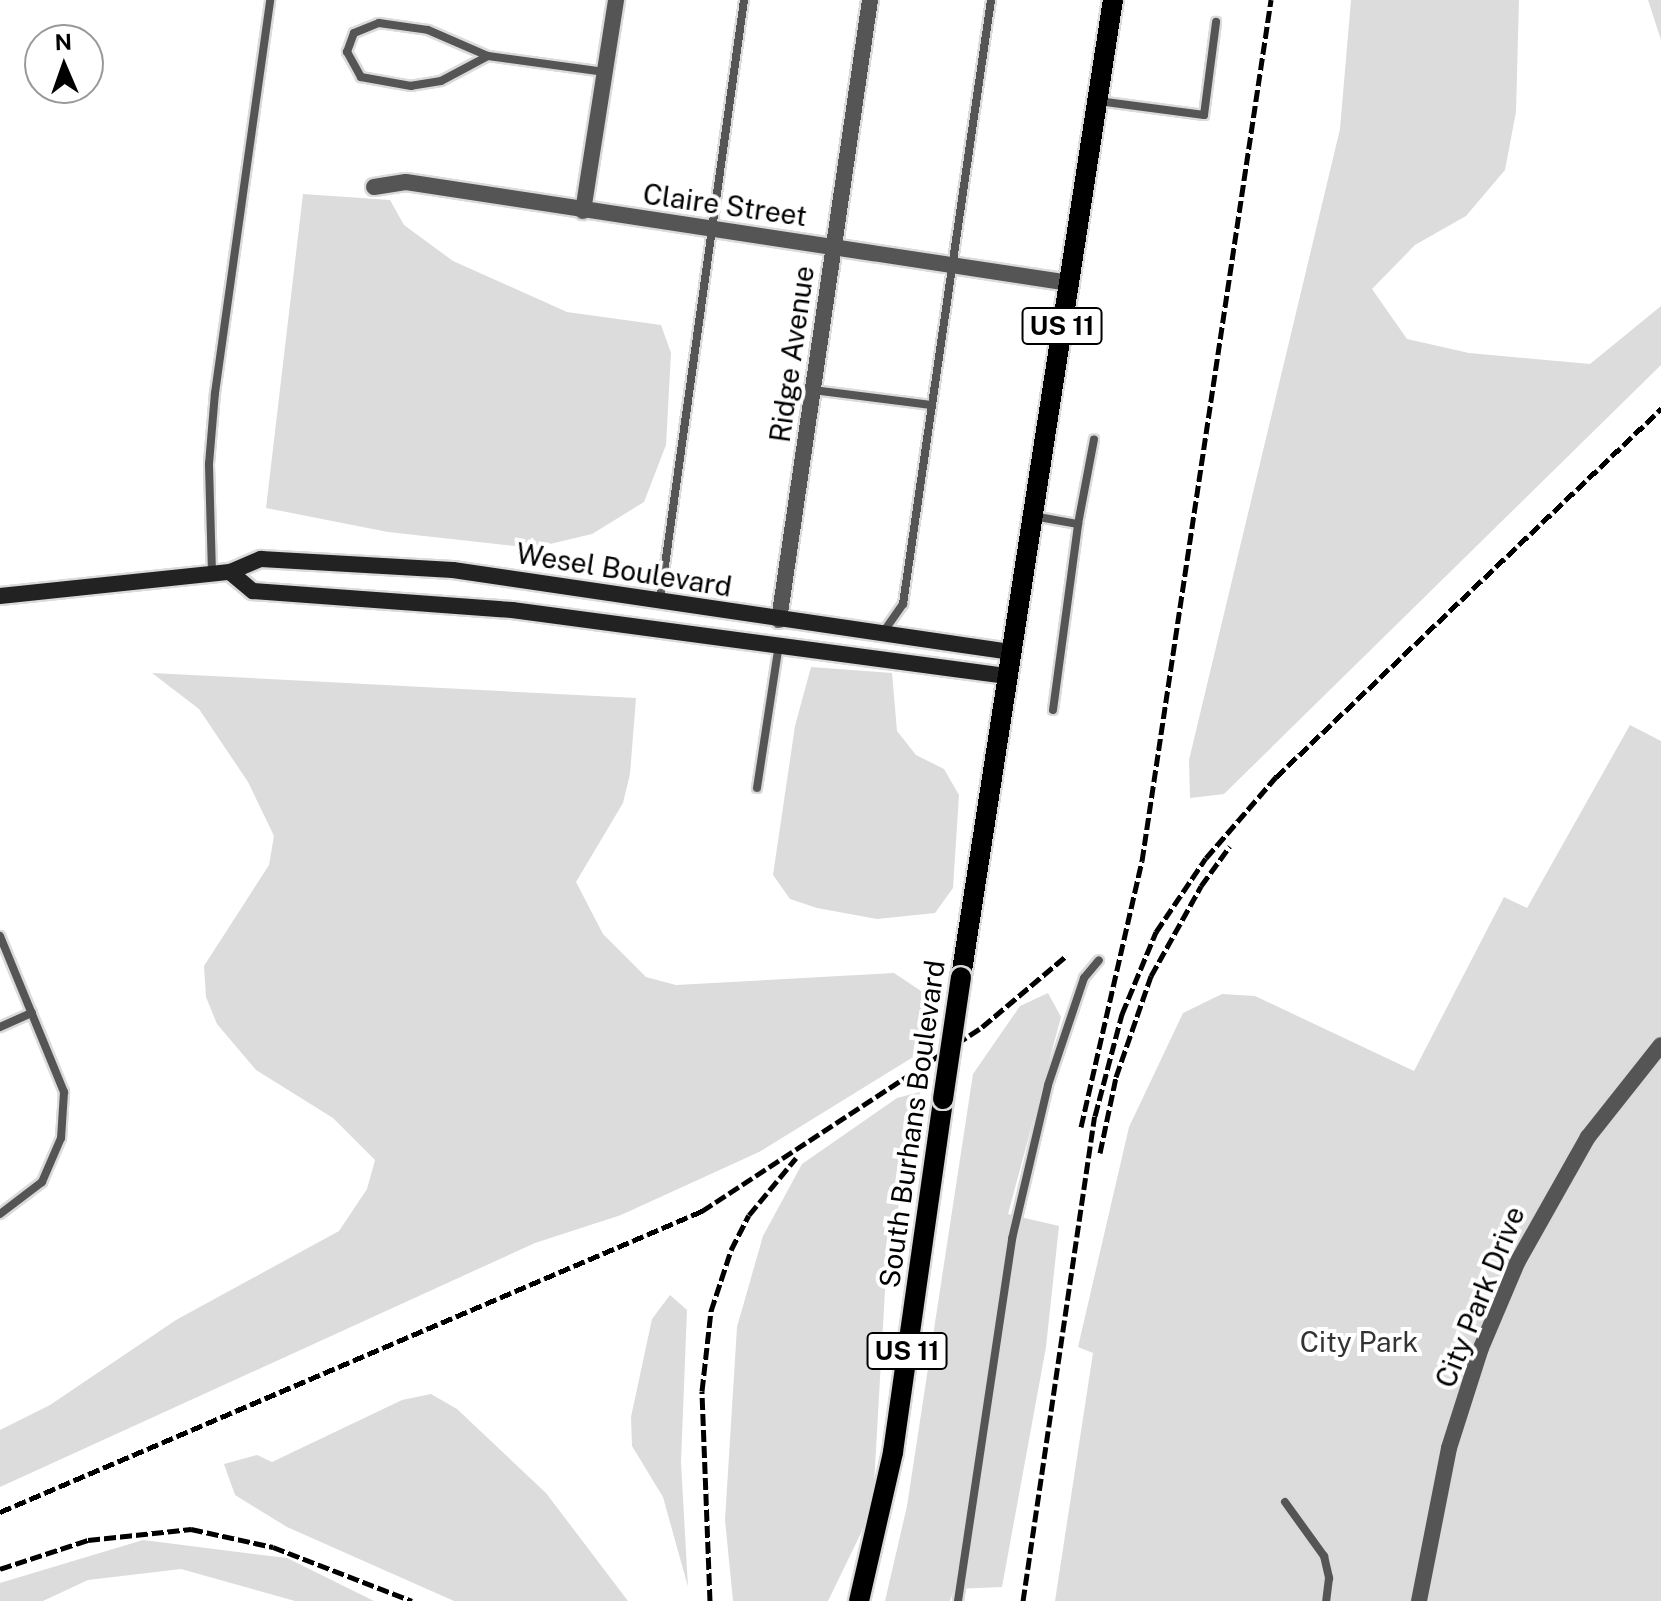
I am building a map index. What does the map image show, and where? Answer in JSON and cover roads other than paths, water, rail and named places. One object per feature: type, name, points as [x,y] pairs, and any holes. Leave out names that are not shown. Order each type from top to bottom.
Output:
[{"type":"main road","name":"US 11","points":[[1010,652],[1113,0]]},
{"type":"main road","name":"Wesel Boulevard","points":[[0,596],[230,572],[261,559],[453,570],[1010,652]]},
{"type":"main road","name":"Wesel Boulevard","points":[[230,572],[253,591],[454,604],[779,643],[1006,676]]},
{"type":"main road","name":"South Burhans Boulevard","points":[[859,1601],[893,1452],[1010,652]]},
{"type":"street","points":[[583,211],[616,0]]},
{"type":"street","name":"Ridge Avenue","points":[[779,620],[870,0]]},
{"type":"street","name":"Claire Street","points":[[374,187],[406,182],[1069,283]]},
{"type":"street","name":"City Park Drive","points":[[1419,1601],[1449,1448],[1481,1348],[1518,1261],[1588,1137],[1661,1045]]},
{"type":"lane","points":[[212,573],[209,464],[215,393],[270,0]]},
{"type":"lane","points":[[659,602],[744,0]]},
{"type":"lane","points":[[882,635],[903,604],[991,0]]},
{"type":"lane","points":[[1097,100],[1204,115],[1216,22]]},
{"type":"lane","points":[[488,56],[441,81],[411,86],[361,77],[347,52],[354,33],[379,23],[428,30],[488,56],[605,72]]},
{"type":"lane","points":[[813,390],[931,405]]},
{"type":"lane","points":[[1053,710],[1078,524],[1094,439]]},
{"type":"lane","points":[[1032,516],[1078,524]]},
{"type":"lane","points":[[757,788],[779,643]]},
{"type":"lane","points":[[0,936],[64,1092],[61,1138],[42,1182],[0,1214]]},
{"type":"lane","points":[[958,1601],[1012,1239],[1048,1085],[1084,978],[1099,960]]},
{"type":"lane","points":[[0,1027],[32,1013]]},
{"type":"lane","points":[[1285,1502],[1324,1556],[1329,1578],[1326,1601]]},
{"type":"railway","points":[[1081,1127],[1142,861],[1271,0]]},
{"type":"railway","points":[[1023,1601],[1095,1116],[1122,1014],[1156,932],[1206,858],[1276,777],[1661,409]]},
{"type":"railway","points":[[1100,1153],[1116,1077],[1151,976],[1201,886],[1230,846]]},
{"type":"railway","points":[[0,1512],[702,1211],[982,1027],[1066,956]]},
{"type":"railway","points":[[710,1601],[702,1391],[711,1311],[731,1250],[749,1215],[796,1158]]},
{"type":"railway","points":[[0,1569],[88,1540],[191,1529],[273,1547],[412,1601]]},
{"type":"park label","name":"City Park","points":[[1359,1342]]}]
